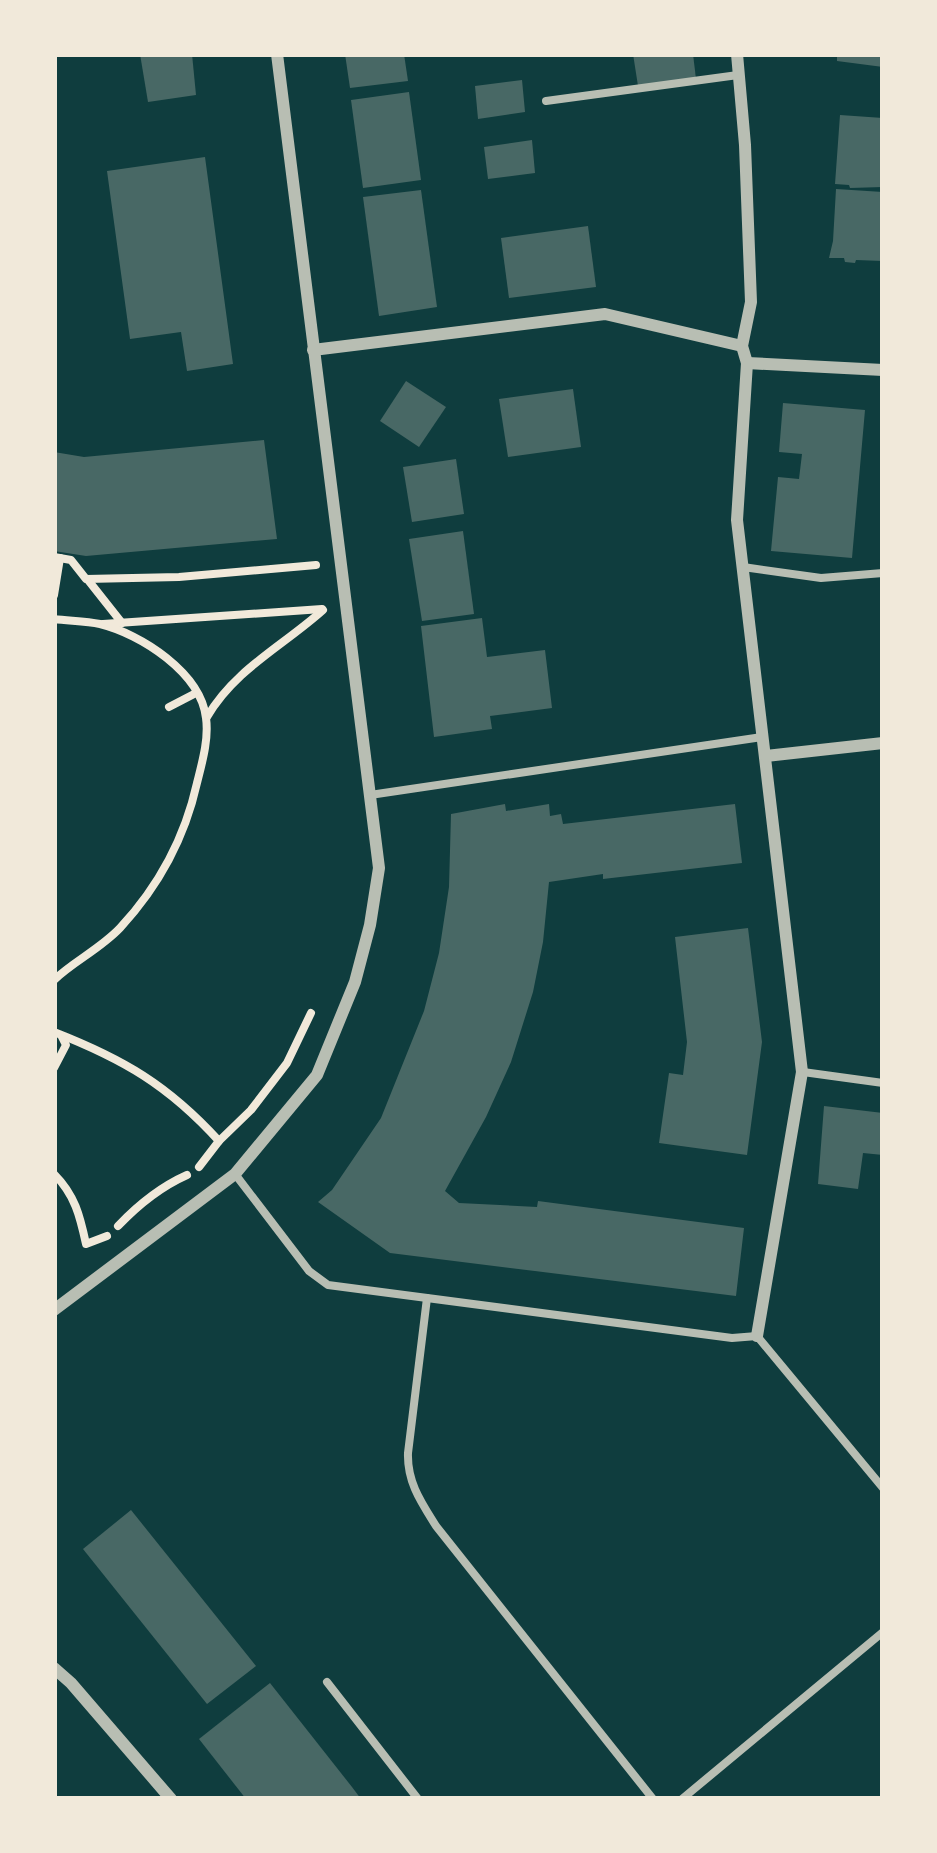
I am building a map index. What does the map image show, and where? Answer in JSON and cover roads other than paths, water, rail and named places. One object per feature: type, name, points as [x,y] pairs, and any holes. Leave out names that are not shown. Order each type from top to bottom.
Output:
[{"type":"street","points":[[54,1310],[235,1174],[317,1075],[355,982],[370,925],[379,868],[277,54]]},
{"type":"street","points":[[737,54],[746,145],[751,302],[742,346],[747,363],[737,520],[802,1072],[757,1336]]},
{"type":"street","points":[[314,350],[604,314],[742,346]]},
{"type":"street","points":[[747,363],[883,370]]},
{"type":"street","points":[[766,756],[883,743]]},
{"type":"street","points":[[54,1668],[171,1799]]},
{"type":"lane","points":[[546,101],[739,75]]},
{"type":"lane","points":[[743,566],[821,578],[883,573]]},
{"type":"lane","points":[[370,795],[762,737]]},
{"type":"lane","points":[[802,1072],[883,1083]]},
{"type":"lane","points":[[235,1174],[309,1271],[328,1285],[732,1338],[757,1336],[883,1488]]},
{"type":"lane","points":[[427,1298],[408,1453],[407,1473],[417,1496],[652,1799]]},
{"type":"lane","points":[[682,1799],[883,1632]]},
{"type":"lane","points":[[327,1682],[418,1799]]}]
